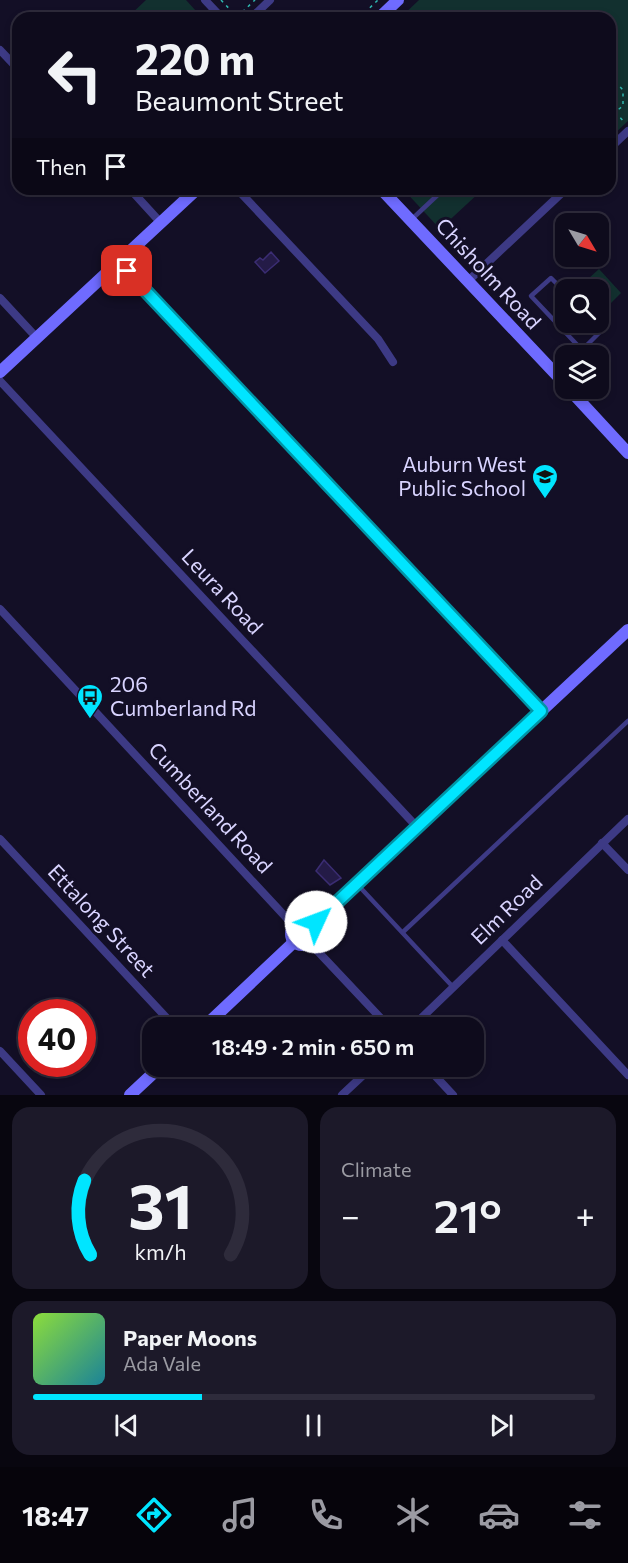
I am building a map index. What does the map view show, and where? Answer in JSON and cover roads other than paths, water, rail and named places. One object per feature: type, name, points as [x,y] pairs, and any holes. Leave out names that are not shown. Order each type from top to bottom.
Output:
[{"type":"street","points":[[205,0],[216,12]]},
{"type":"street","points":[[257,12],[270,0]]},
{"type":"street","points":[[385,12],[398,0]]},
{"type":"street","points":[[0,50],[12,63]]},
{"type":"street","points":[[616,142],[628,131]]},
{"type":"street","points":[[135,195],[161,223]]},
{"type":"street","points":[[0,372],[190,195]]},
{"type":"street","points":[[243,195],[378,339],[393,362]]},
{"type":"street","name":"Chisholm Road","points":[[387,195],[555,374]]},
{"type":"street","points":[[468,281],[560,195]]},
{"type":"street","points":[[119,262],[541,711]]},
{"type":"street","points":[[0,298],[37,338]]},
{"type":"street","name":"Leura Road","points":[[0,381],[417,827]]},
{"type":"street","name":"Chisholm Road","points":[[581,399],[628,453]]},
{"type":"street","name":"Cumberland Road","points":[[0,609],[294,926]]},
{"type":"street","points":[[310,927],[628,630]]},
{"type":"street","name":"Elm Road","points":[[422,1017],[628,819]]},
{"type":"street","name":"Ettalong Street","points":[[0,839],[166,1017]]},
{"type":"street","points":[[602,843],[628,870]]},
{"type":"street","points":[[301,923],[310,927],[313,936],[309,942],[300,945],[294,942],[291,936],[294,926],[301,923]]},
{"type":"street","points":[[502,940],[628,1075]]},
{"type":"street","points":[[215,1017],[294,942]]},
{"type":"street","points":[[309,942],[380,1017]]},
{"type":"street","points":[[0,1051],[41,1095]]},
{"type":"street","points":[[130,1095],[149,1077]]},
{"type":"street","points":[[342,1095],[361,1077]]},
{"type":"street","points":[[436,1077],[453,1095]]},
{"type":"lane","points":[[411,220],[438,195]]},
{"type":"lane","points":[[555,282],[551,278],[531,296],[555,324]]},
{"type":"lane","points":[[563,333],[573,345]]},
{"type":"lane","points":[[588,345],[599,333]]},
{"type":"lane","points":[[403,932],[628,721]]},
{"type":"lane","points":[[357,884],[453,987]]},
{"type":"place","name":"Auburn West Public School","points":[[545,500]]},
{"type":"place","name":"206 Cumberland Rd","points":[[90,720]]}]
